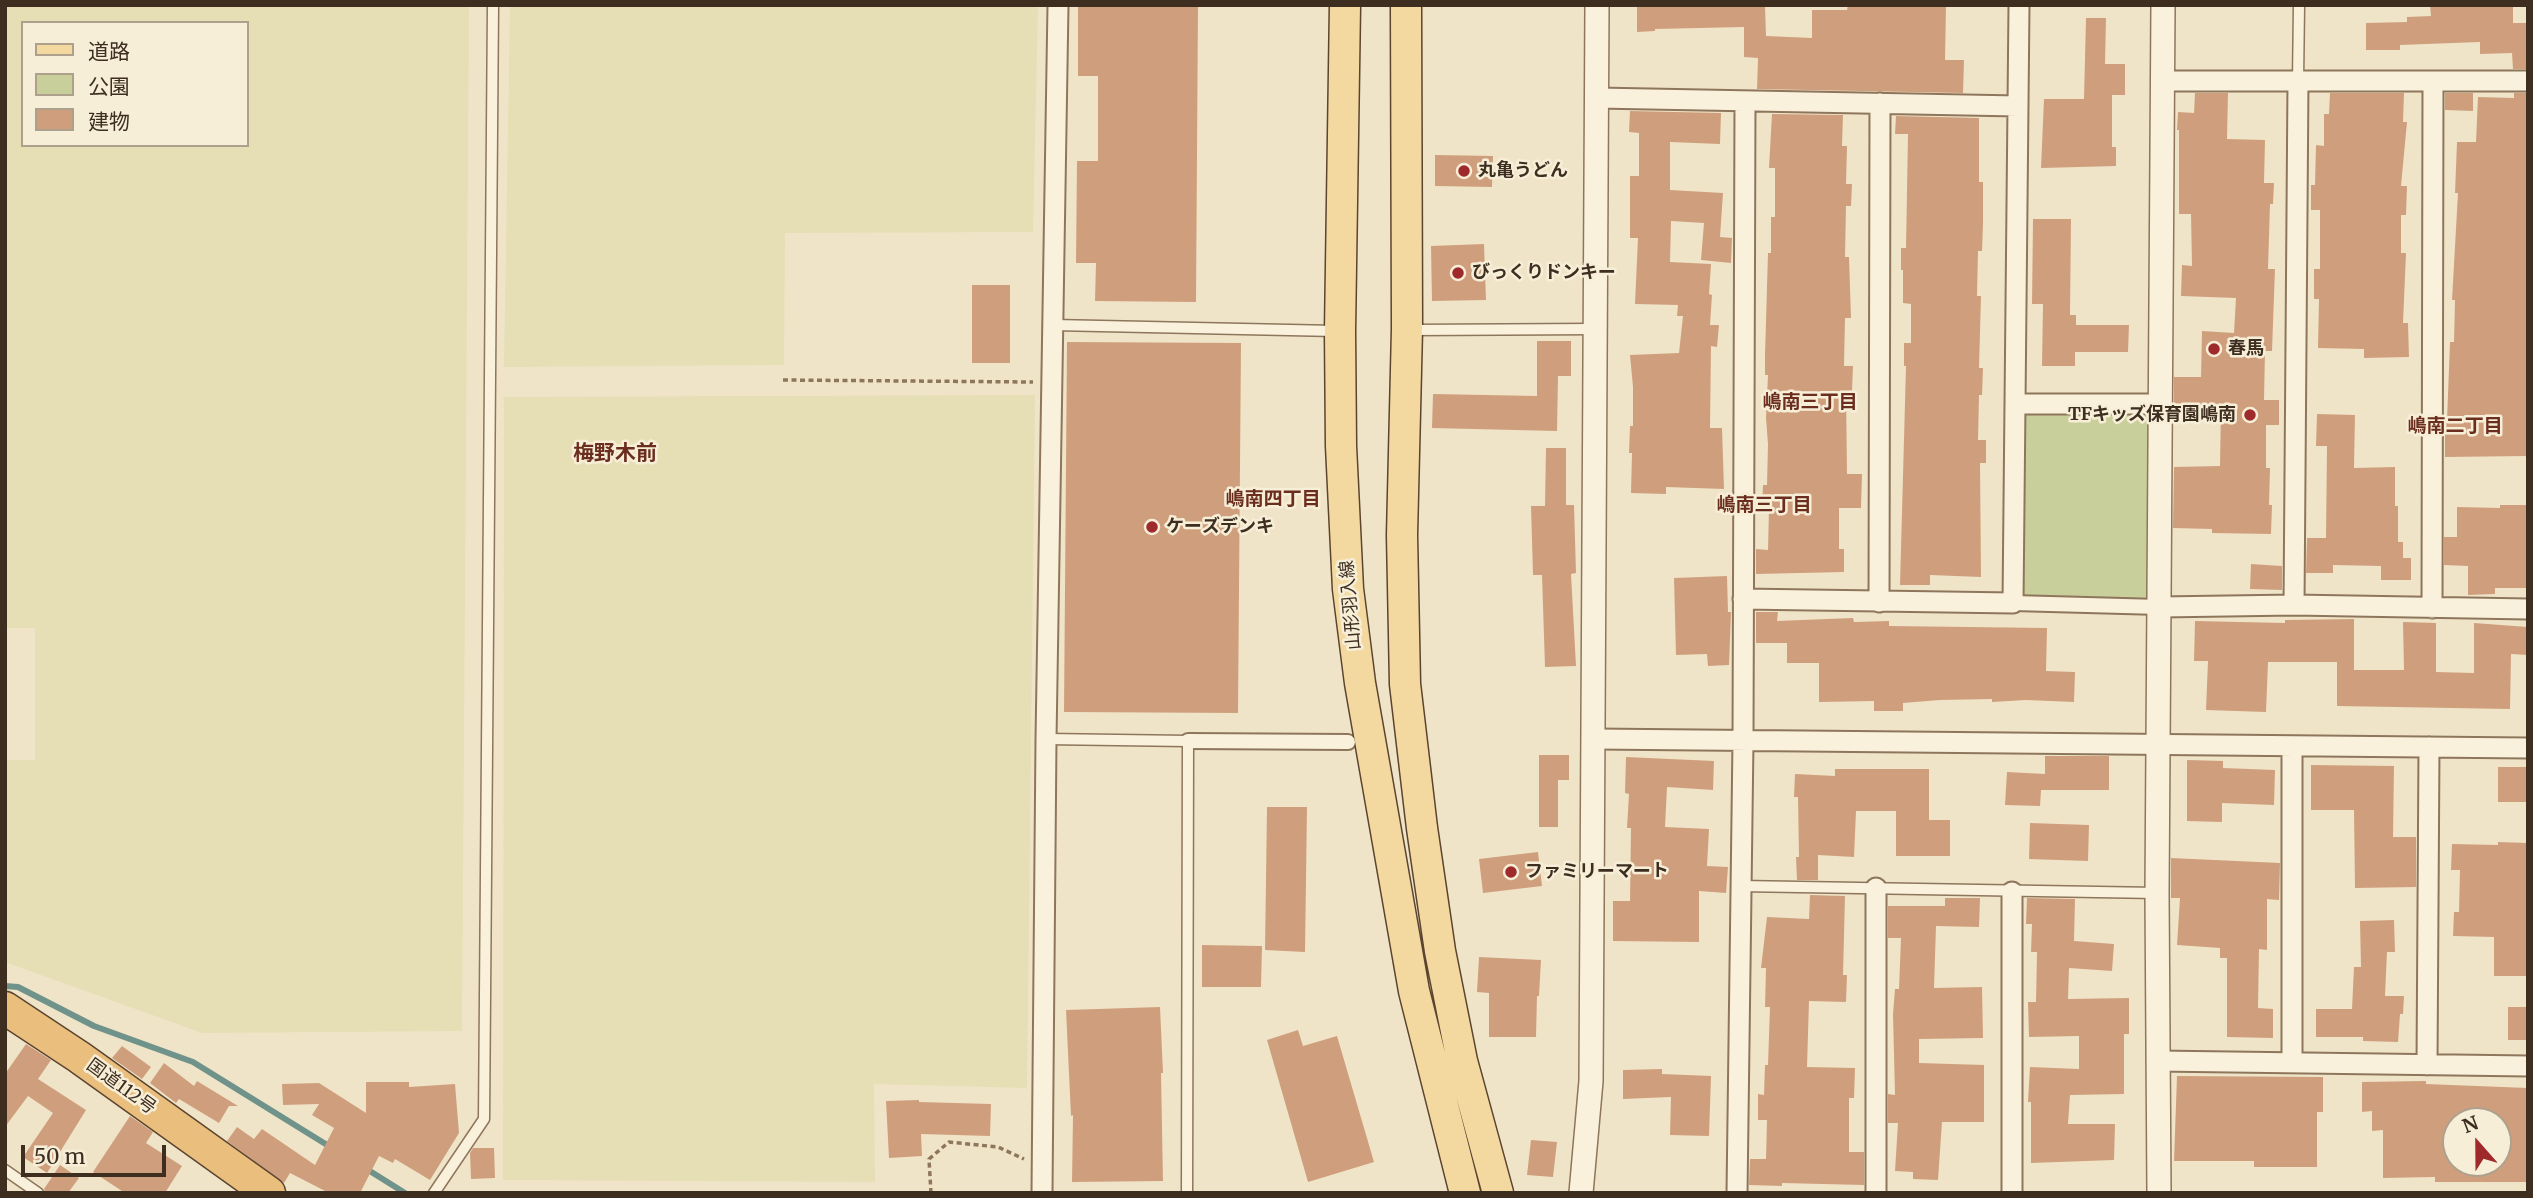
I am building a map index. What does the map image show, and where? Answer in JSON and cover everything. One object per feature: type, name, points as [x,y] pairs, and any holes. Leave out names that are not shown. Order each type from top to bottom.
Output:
[{"type":"highway","name":"国道112号","points":[[5,1008],[79,1057],[269,1193]]},
{"type":"main road","name":"山形羽入線","points":[[1345,5],[1340,331],[1341,446],[1348,589],[1360,683],[1415,991],[1465,1193]]},
{"type":"main road","points":[[1406,5],[1407,330],[1402,536],[1405,684],[1440,951],[1462,1061],[1498,1193]]},
{"type":"street","points":[[1042,1193],[1046,739],[1058,5]]},
{"type":"street","points":[[1581,1193],[1591,1081],[1597,5]]},
{"type":"street","points":[[2013,603],[2019,5]]},
{"type":"street","points":[[2159,1193],[2157,893],[2163,5]]},
{"type":"street","points":[[2163,81],[2528,81]]},
{"type":"street","points":[[2294,606],[2298,81]]},
{"type":"street","points":[[2432,608],[2433,82]]},
{"type":"street","points":[[1597,98],[2018,106]]},
{"type":"street","points":[[1737,1193],[1743,741],[1745,101]]},
{"type":"street","points":[[1879,601],[1880,103]]},
{"type":"street","points":[[2015,404],[2161,404]]},
{"type":"street","points":[[1743,599],[2160,607],[2528,609]]},
{"type":"street","points":[[1595,739],[2528,748]]},
{"type":"street","points":[[1188,741],[1348,742]]},
{"type":"street","points":[[2292,746],[2292,1062]]},
{"type":"street","points":[[2427,1065],[2428,747]]},
{"type":"street","points":[[1876,888],[1876,1193]]},
{"type":"street","points":[[2012,892],[2012,1193]]},
{"type":"street","points":[[2157,1061],[2528,1066]]},
{"type":"lane","points":[[434,1193],[484,1119],[493,5]]},
{"type":"lane","points":[[2298,81],[2299,5]]},
{"type":"lane","points":[[1053,325],[1340,331]]},
{"type":"lane","points":[[1407,330],[1597,329]]},
{"type":"lane","points":[[1046,739],[1188,741],[1187,1193]]},
{"type":"lane","points":[[1740,886],[2157,893]]},
{"type":"lane","points":[[5,1170],[38,1193]]},
{"type":"path","points":[[783,380],[1052,382]]},
{"type":"path","points":[[931,1193],[929,1160],[949,1142],[998,1147],[1042,1168]]},
{"type":"shaded area","points":[[5,5],[469,5],[462,1031],[202,1033],[5,962],[5,760],[35,760],[35,628],[5,628]]},
{"type":"shaded area","points":[[510,5],[1038,5],[1033,232],[785,233],[784,365],[504,367]]},
{"type":"shaded area","points":[[1035,395],[1027,1088],[874,1084],[875,1182],[503,1180],[504,397]]},
{"type":"green space","points":[[2015,404],[2161,404],[2160,607],[2013,603]]},
{"type":"building","points":[[1078,5],[1198,5],[1196,302],[1095,301],[1096,263],[1076,263],[1077,161],[1098,161],[1098,76],[1078,76]]},
{"type":"building","points":[[1637,5],[1765,5],[1766,36],[1812,38],[1812,10],[1847,10],[1848,5],[1946,5],[1945,60],[1964,60],[1963,93],[1757,89],[1758,58],[1744,57],[1744,27],[1655,29],[1637,32]]},
{"type":"building","points":[[2430,5],[2513,5],[2513,23],[2528,23],[2528,69],[2513,69],[2512,53],[2480,54],[2480,42],[2400,45],[2400,50],[2366,50],[2366,23],[2407,22],[2407,17],[2431,16]]},
{"type":"building","points":[[2086,18],[2106,18],[2105,64],[2125,64],[2125,95],[2112,95],[2112,147],[2116,147],[2116,166],[2041,168],[2044,99],[2084,99]]},
{"type":"building","points":[[2195,93],[2228,93],[2227,139],[2265,140],[2264,183],[2274,183],[2273,204],[2270,204],[2268,269],[2275,269],[2272,351],[2265,351],[2264,400],[2279,400],[2279,425],[2266,425],[2266,468],[2270,468],[2269,505],[2272,505],[2271,534],[2212,533],[2212,529],[2173,528],[2174,467],[2220,466],[2221,405],[2174,405],[2174,377],[2201,377],[2202,331],[2234,333],[2236,298],[2181,296],[2182,265],[2192,266],[2191,214],[2179,214],[2178,112],[2194,113]]},
{"type":"building","points":[[2330,93],[2404,93],[2403,122],[2407,122],[2401,186],[2407,186],[2406,215],[2401,215],[2401,253],[2406,253],[2403,323],[2408,323],[2409,357],[2364,358],[2364,349],[2318,348],[2319,299],[2314,299],[2314,269],[2320,269],[2320,210],[2311,210],[2311,185],[2315,185],[2316,145],[2324,146],[2324,114],[2329,114]]},
{"type":"building","points":[[2445,93],[2473,93],[2473,111],[2445,110]]},
{"type":"building","points":[[2514,93],[2528,93],[2528,456],[2445,457],[2450,342],[2454,342],[2455,300],[2452,300],[2458,193],[2455,193],[2457,142],[2476,142],[2478,97],[2514,98]]},
{"type":"building","points":[[1630,111],[1721,113],[1720,144],[1670,142],[1670,190],[1723,193],[1720,237],[1732,238],[1731,263],[1701,260],[1704,223],[1671,221],[1670,262],[1711,264],[1710,325],[1719,325],[1717,347],[1711,346],[1710,428],[1722,428],[1724,489],[1666,487],[1666,494],[1631,493],[1632,453],[1629,453],[1630,426],[1633,426],[1633,387],[1630,355],[1679,353],[1683,316],[1677,316],[1678,305],[1635,304],[1638,238],[1630,238],[1630,176],[1639,176],[1639,133],[1629,132]]},
{"type":"building","points":[[1772,114],[1843,115],[1842,146],[1847,146],[1846,184],[1852,184],[1851,206],[1846,206],[1845,257],[1849,257],[1851,318],[1845,318],[1844,366],[1853,366],[1852,391],[1846,391],[1847,474],[1862,474],[1861,508],[1839,508],[1839,549],[1844,549],[1844,572],[1756,574],[1756,549],[1768,550],[1769,508],[1762,508],[1763,485],[1767,485],[1768,444],[1768,375],[1765,375],[1765,355],[1768,253],[1771,253],[1771,217],[1775,217],[1775,168],[1769,168]]},
{"type":"building","points":[[1896,116],[1979,118],[1979,182],[1983,182],[1983,224],[1982,251],[1978,251],[1977,296],[1981,296],[1979,368],[1983,368],[1982,395],[1979,395],[1978,440],[1986,440],[1986,463],[1980,463],[1981,577],[1930,575],[1930,585],[1900,585],[1906,366],[1904,343],[1911,343],[1911,304],[1903,303],[1901,270],[1901,248],[1906,248],[1908,134],[1895,134]]},
{"type":"building","name":"丸亀うどん","points":[[1435,155],[1493,156],[1492,187],[1435,186]]},
{"type":"building","points":[[2033,219],[2071,219],[2070,315],[2076,315],[2076,325],[2129,325],[2128,352],[2075,352],[2075,366],[2042,366],[2043,304],[2032,304]]},
{"type":"building","name":"びっくりドンキー","points":[[1484,244],[1486,300],[1432,301],[1431,246]]},
{"type":"building","points":[[972,285],[1010,285],[1010,363],[972,363]]},
{"type":"building","points":[[1537,341],[1571,341],[1571,376],[1558,376],[1557,431],[1432,428],[1433,394],[1537,396]]},
{"type":"building","name":"ケーズデンキ","points":[[1067,342],[1241,343],[1238,713],[1064,712]]},
{"type":"building","points":[[2317,414],[2355,415],[2354,468],[2395,467],[2398,542],[2403,542],[2403,558],[2411,558],[2411,580],[2381,580],[2381,566],[2333,565],[2333,573],[2306,573],[2307,538],[2326,538],[2327,446],[2316,446]]},
{"type":"building","points":[[1546,448],[1566,448],[1566,505],[1574,505],[1576,573],[1571,574],[1576,666],[1545,667],[1542,575],[1533,575],[1531,506],[1545,506]]},
{"type":"building","points":[[2500,505],[2528,505],[2528,588],[2495,588],[2495,594],[2468,595],[2468,566],[2444,565],[2444,537],[2457,537],[2457,507],[2500,508]]},
{"type":"building","points":[[2251,564],[2282,566],[2282,590],[2250,589]]},
{"type":"building","points":[[1727,576],[1728,612],[1731,612],[1729,665],[1708,666],[1707,654],[1676,655],[1674,578]]},
{"type":"building","points":[[1756,612],[1778,612],[1777,621],[1853,618],[1854,622],[1889,621],[1889,626],[2047,628],[2046,671],[2075,672],[2074,702],[1940,700],[1903,703],[1903,711],[1874,711],[1874,701],[1819,702],[1819,663],[1787,663],[1787,643],[1756,643]]},
{"type":"building","points":[[2354,619],[2354,670],[2404,670],[2403,622],[2436,623],[2436,672],[2474,673],[2474,623],[2528,627],[2528,655],[2511,654],[2510,709],[2337,706],[2337,662],[2268,662],[2266,712],[2206,710],[2208,661],[2194,661],[2195,621],[2285,623],[2285,620]]},
{"type":"building","points":[[1539,755],[1569,755],[1569,780],[1558,780],[1558,827],[1539,827]]},
{"type":"building","points":[[2045,756],[2109,756],[2109,790],[2041,790],[2040,806],[2005,805],[2007,772],[2045,774]]},
{"type":"building","points":[[1626,757],[1714,761],[1713,790],[1667,787],[1665,827],[1709,829],[1707,866],[1728,867],[1726,893],[1699,891],[1699,942],[1613,941],[1613,901],[1630,901],[1631,828],[1627,828],[1629,794],[1625,793]]},
{"type":"building","points":[[2187,760],[2223,761],[2223,768],[2275,770],[2274,805],[2222,803],[2222,822],[2187,821]]},
{"type":"building","points":[[2311,765],[2394,766],[2393,837],[2416,837],[2416,887],[2355,888],[2354,810],[2311,810]]},
{"type":"building","points":[[2498,767],[2528,767],[2528,802],[2498,802]]},
{"type":"building","points":[[1835,769],[1929,769],[1929,820],[1950,820],[1950,856],[1896,856],[1896,811],[1856,811],[1854,857],[1818,855],[1818,880],[1797,880],[1798,797],[1794,797],[1795,774],[1835,776]]},
{"type":"building","points":[[1267,807],[1307,807],[1305,952],[1265,950]]},
{"type":"building","points":[[2030,823],[2089,825],[2088,861],[2029,859]]},
{"type":"building","points":[[2498,842],[2528,843],[2528,976],[2494,976],[2494,937],[2453,936],[2454,912],[2459,912],[2460,870],[2451,870],[2452,844],[2498,845]]},
{"type":"building","name":"ファミリーマート","points":[[1538,852],[1542,886],[1483,893],[1479,859]]},
{"type":"building","points":[[2171,858],[2280,863],[2279,900],[2267,899],[2267,950],[2259,949],[2258,1008],[2273,1009],[2273,1038],[2227,1037],[2227,958],[2220,958],[2220,948],[2177,945],[2180,898],[2171,898]]},
{"type":"building","points":[[1810,895],[1845,896],[1843,975],[1847,975],[1846,1002],[1809,1001],[1807,1067],[1855,1068],[1854,1098],[1849,1098],[1849,1152],[1864,1152],[1864,1185],[1749,1185],[1750,1159],[1766,1159],[1767,1120],[1758,1120],[1758,1094],[1764,1095],[1765,1065],[1768,1065],[1770,1007],[1765,1007],[1766,968],[1761,968],[1767,917],[1809,919]]},
{"type":"building","points":[[1945,898],[1980,898],[1979,927],[1936,926],[1934,988],[1982,987],[1983,1038],[1919,1039],[1919,1063],[1984,1065],[1984,1122],[1942,1122],[1938,1180],[1913,1179],[1913,1172],[1895,1171],[1898,1123],[1888,1123],[1888,1094],[1895,1095],[1893,1014],[1895,989],[1899,989],[1901,938],[1888,938],[1888,906],[1945,906]]},
{"type":"building","points":[[2027,898],[2075,899],[2074,941],[2114,944],[2112,971],[2069,968],[2068,999],[2129,998],[2129,1034],[2124,1034],[2124,1094],[2070,1095],[2068,1124],[2115,1124],[2114,1160],[2031,1163],[2031,1102],[2028,1102],[2030,1067],[2079,1069],[2079,1036],[2029,1037],[2028,1002],[2036,1002],[2037,952],[2031,952],[2032,924],[2026,924]]},
{"type":"building","points":[[2394,920],[2395,952],[2387,952],[2385,996],[2404,996],[2398,1042],[2363,1041],[2363,1037],[2316,1037],[2316,1009],[2352,1009],[2354,967],[2361,967],[2360,921]]},
{"type":"building","points":[[1202,945],[1262,946],[1261,987],[1202,987]]},
{"type":"building","points":[[1479,957],[1541,960],[1536,1037],[1489,1037],[1489,993],[1477,992]]},
{"type":"building","points":[[1160,1007],[1163,1181],[1072,1182],[1073,1115],[1071,1116],[1066,1010]]},
{"type":"building","points":[[2508,1007],[2528,1007],[2528,1040],[2508,1040]]},
{"type":"building","points":[[1298,1030],[1303,1046],[1337,1036],[1374,1162],[1308,1182],[1267,1040]]},
{"type":"building","points":[[26,1044],[51,1060],[38,1079],[86,1110],[47,1173],[23,1157],[53,1113],[28,1096],[5,1127],[5,1074]]},
{"type":"building","points":[[122,1046],[151,1067],[142,1079],[112,1058]]},
{"type":"building","points":[[164,1063],[194,1086],[197,1081],[238,1106],[229,1106],[219,1123],[179,1099],[176,1103],[150,1083]]},
{"type":"building","points":[[1662,1069],[1662,1074],[1711,1076],[1709,1136],[1670,1135],[1671,1097],[1623,1099],[1623,1070]]},
{"type":"building","points":[[2177,1076],[2323,1077],[2323,1112],[2317,1112],[2317,1167],[2254,1167],[2254,1161],[2174,1161]]},
{"type":"building","points":[[2426,1081],[2426,1084],[2528,1088],[2528,1182],[2435,1182],[2435,1177],[2383,1178],[2383,1130],[2372,1131],[2372,1111],[2362,1112],[2362,1082]]},
{"type":"building","points":[[366,1082],[409,1082],[409,1087],[455,1084],[459,1133],[430,1180],[395,1159],[393,1163],[379,1156],[360,1193],[329,1193],[290,1173],[284,1183],[227,1141],[237,1127],[254,1139],[262,1129],[315,1165],[334,1128],[312,1115],[319,1104],[283,1105],[282,1084],[319,1083],[366,1113]]},
{"type":"building","points":[[886,1101],[991,1104],[990,1136],[921,1134],[922,1156],[889,1158]]},
{"type":"building","points":[[130,1116],[153,1132],[146,1143],[182,1166],[165,1193],[125,1193],[93,1172]]},
{"type":"building","points":[[1531,1140],[1557,1142],[1553,1177],[1527,1175]]},
{"type":"building","points":[[473,1148],[494,1148],[495,1178],[471,1179],[470,1153]]},
{"type":"building","points":[[60,1165],[79,1178],[68,1193],[45,1193],[44,1189]]},
{"type":"waterway","points":[[5,986],[18,987],[94,1026],[193,1062],[332,1148]]},
{"type":"waterway","points":[[365,1168],[405,1193]]},
{"type":"place","name":"丸亀うどん","points":[[1464,171]]},
{"type":"place","name":"びっくりドンキー","points":[[1458,273]]},
{"type":"place","name":"春馬","points":[[2214,349]]},
{"type":"place","name":"TFキッズ保育園嶋南","points":[[2250,415]]},
{"type":"place","name":"ケーズデンキ","points":[[1152,527]]},
{"type":"place","name":"ファミリーマート","points":[[1511,872]]},
{"type":"district","name":"嶋南三丁目","points":[[1810,403]]},
{"type":"district","name":"嶋南二丁目","points":[[2455,427]]},
{"type":"district","name":"梅野木前","points":[[615,454]]},
{"type":"district","name":"嶋南四丁目","points":[[1273,500]]},
{"type":"district","name":"嶋南三丁目","points":[[1764,506]]}]
